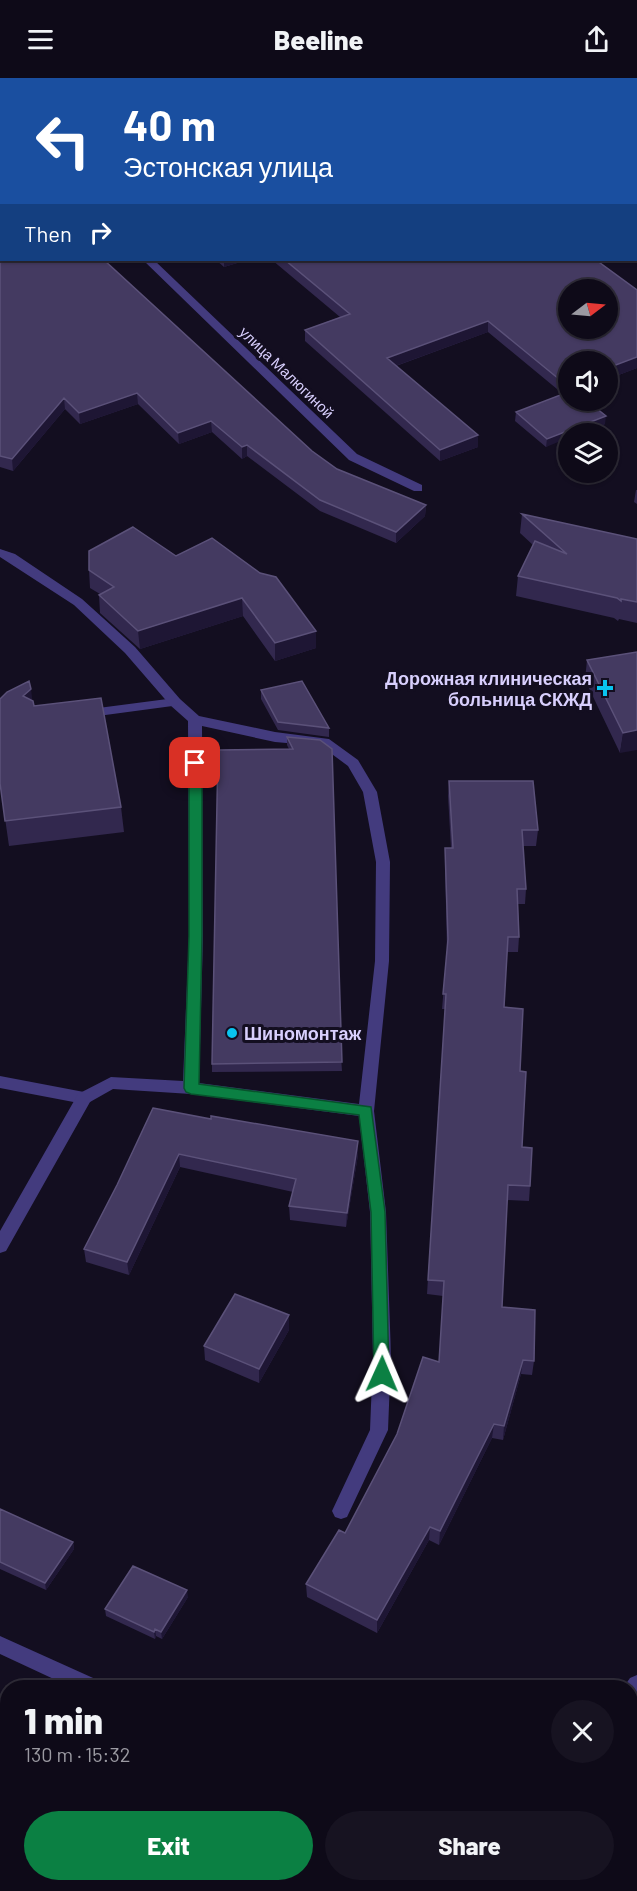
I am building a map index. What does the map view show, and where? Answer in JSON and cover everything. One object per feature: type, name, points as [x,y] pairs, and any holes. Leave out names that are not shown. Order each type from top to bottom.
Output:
[{"type":"street","name":"улица Малюгиной","points":[[149,261],[353,456],[418,488]]},
{"type":"street","points":[[0,552],[78,602],[130,650],[175,702],[195,720],[275,737],[324,742],[353,763],[370,792],[383,862],[382,961],[366,1111],[378,1212],[382,1356],[379,1430],[341,1511]]},
{"type":"street","points":[[69,716],[175,702]]},
{"type":"street","points":[[191,1088],[196,936],[195,720]]},
{"type":"street","points":[[0,1082],[84,1098]]},
{"type":"street","points":[[0,1246],[84,1098],[111,1083],[191,1088],[366,1111]]},
{"type":"street","points":[[0,1645],[77,1680]]},
{"type":"building","points":[[0,261],[105,261],[312,451],[337,469],[426,505],[396,532],[320,500],[247,445],[242,447],[211,421],[178,433],[137,393],[79,413],[64,398],[12,459],[0,456]]},
{"type":"building","points":[[286,261],[597,261],[637,290],[637,357],[618,364],[618,351],[558,351],[558,378],[488,321],[387,358],[478,435],[440,450],[305,330],[350,314]]},
{"type":"building","points":[[558,396],[558,411],[600,411],[606,416],[588,423],[558,423],[558,435],[547,439],[516,412]]},
{"type":"building","points":[[522,514],[637,539],[637,602],[621,599],[621,601],[617,598],[518,576],[535,541],[567,554]]},
{"type":"building","points":[[133,527],[176,556],[212,538],[260,573],[276,577],[316,631],[275,643],[242,598],[138,631],[99,595],[114,587],[89,570],[89,551]]},
{"type":"building","points":[[637,652],[637,730],[623,733],[587,660]]},
{"type":"building","points":[[29,681],[31,689],[23,696],[33,701],[34,706],[101,698],[121,807],[5,821],[0,783],[0,699],[7,692]]},
{"type":"building","points":[[302,681],[329,728],[278,722],[261,690]]},
{"type":"building","points":[[287,737],[320,740],[332,749],[342,1062],[212,1064],[218,750],[293,749]]},
{"type":"building","points":[[449,781],[533,781],[538,830],[522,830],[526,889],[517,889],[519,937],[508,937],[504,1007],[523,1009],[520,1071],[526,1072],[522,1147],[532,1148],[530,1186],[508,1185],[502,1307],[535,1310],[534,1361],[523,1360],[504,1426],[494,1424],[440,1531],[430,1527],[377,1620],[306,1584],[339,1530],[345,1533],[397,1434],[423,1357],[439,1362],[444,1281],[428,1280],[446,994],[443,994],[448,939],[445,848],[453,848]]},
{"type":"building","points":[[153,1108],[358,1141],[347,1213],[289,1206],[296,1179],[179,1154],[127,1262],[84,1249]]},
{"type":"building","points":[[235,1294],[289,1315],[259,1369],[204,1346]]},
{"type":"building","points":[[0,1509],[73,1542],[45,1583],[0,1562]]},
{"type":"building","points":[[133,1566],[187,1590],[161,1632],[155,1629],[154,1632],[105,1609]]},
{"type":"place","name":"Дорожная клиническая больница СКЖД","points":[[605,688]]},
{"type":"place","name":"Шиномонтаж","points":[[232,1033]]},
{"type":"route","points":[[195,763],[196,936],[191,1088],[366,1111],[378,1212],[382,1374]]}]
